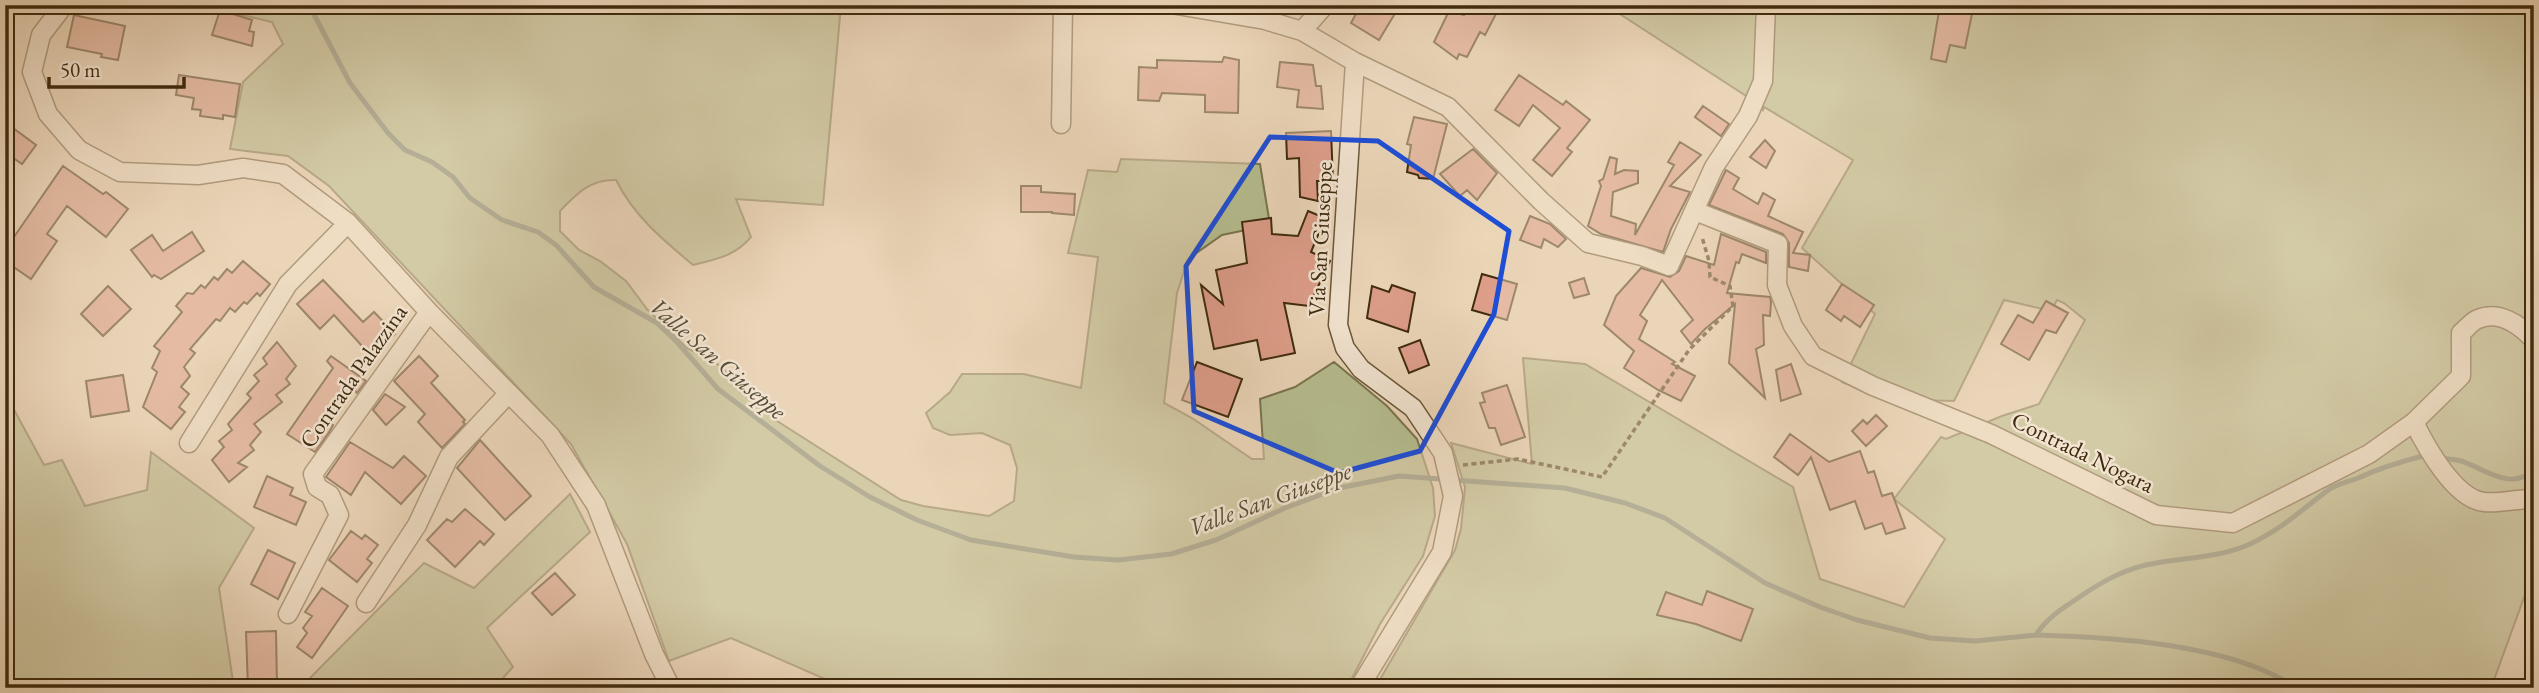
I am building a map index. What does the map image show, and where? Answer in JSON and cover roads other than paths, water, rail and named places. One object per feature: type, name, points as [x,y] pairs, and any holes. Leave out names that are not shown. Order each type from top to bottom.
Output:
[{"type":"street","name":"Contrada Palazzina","points":[[64,5],[41,35],[32,72],[48,114],[79,150],[120,172],[198,175],[243,168],[283,174],[348,223],[429,312],[550,435],[596,505],[654,654],[671,688]]},
{"type":"street","points":[[1061,124],[1063,5]]},
{"type":"street","points":[[1177,5],[1265,20],[1302,31],[1355,62],[1448,107],[1541,201],[1588,243],[1669,265],[1714,167],[1748,116],[1763,81],[1766,5]]},
{"type":"street","points":[[1302,31],[1325,5]]},
{"type":"street","name":"Via San Giuseppe","points":[[1355,62],[1338,325],[1345,348],[1360,369],[1413,408],[1443,453],[1453,496],[1443,552],[1359,688]]},
{"type":"street","name":"Contrada Nogara","points":[[1695,211],[1778,244],[1777,285],[1793,326],[1813,356],[1873,386],[1991,434],[2156,515],[2233,523],[2369,454],[2414,422]]},
{"type":"street","points":[[188,443],[288,284],[348,223]]},
{"type":"street","name":"Contrada Palazzina","points":[[288,614],[339,515],[330,495],[317,487],[313,474],[429,312]]},
{"type":"street","points":[[2534,340],[2523,328],[2497,316],[2477,319],[2461,333],[2461,376],[2414,422],[2433,457],[2456,487],[2482,502],[2534,499]]},
{"type":"street","points":[[366,603],[418,525],[449,457],[509,393]]},
{"type":"waterway","name":"Valle San Giuseppe","points":[[309,5],[350,83],[388,133],[405,150],[432,162],[453,177],[470,198],[502,220],[538,232],[556,245],[594,287],[657,323],[718,389],[820,466],[870,497],[917,520],[971,540],[1074,557],[1118,560],[1171,554],[1216,540],[1285,508],[1339,488],[1399,476],[1565,488],[1625,503],[1665,518],[1765,583],[1820,607],[1857,620],[1930,638],[1975,641],[2036,635],[2059,611],[2114,577],[2145,565],[2238,549],[2271,533],[2335,486],[2398,463],[2423,456],[2429,457]]},
{"type":"waterway","name":"Valle San Giuseppe","points":[[2438,458],[2461,461],[2507,479],[2517,479],[2534,469]]},
{"type":"waterway","points":[[2036,635],[2135,641],[2206,652],[2270,673],[2296,688]]}]
